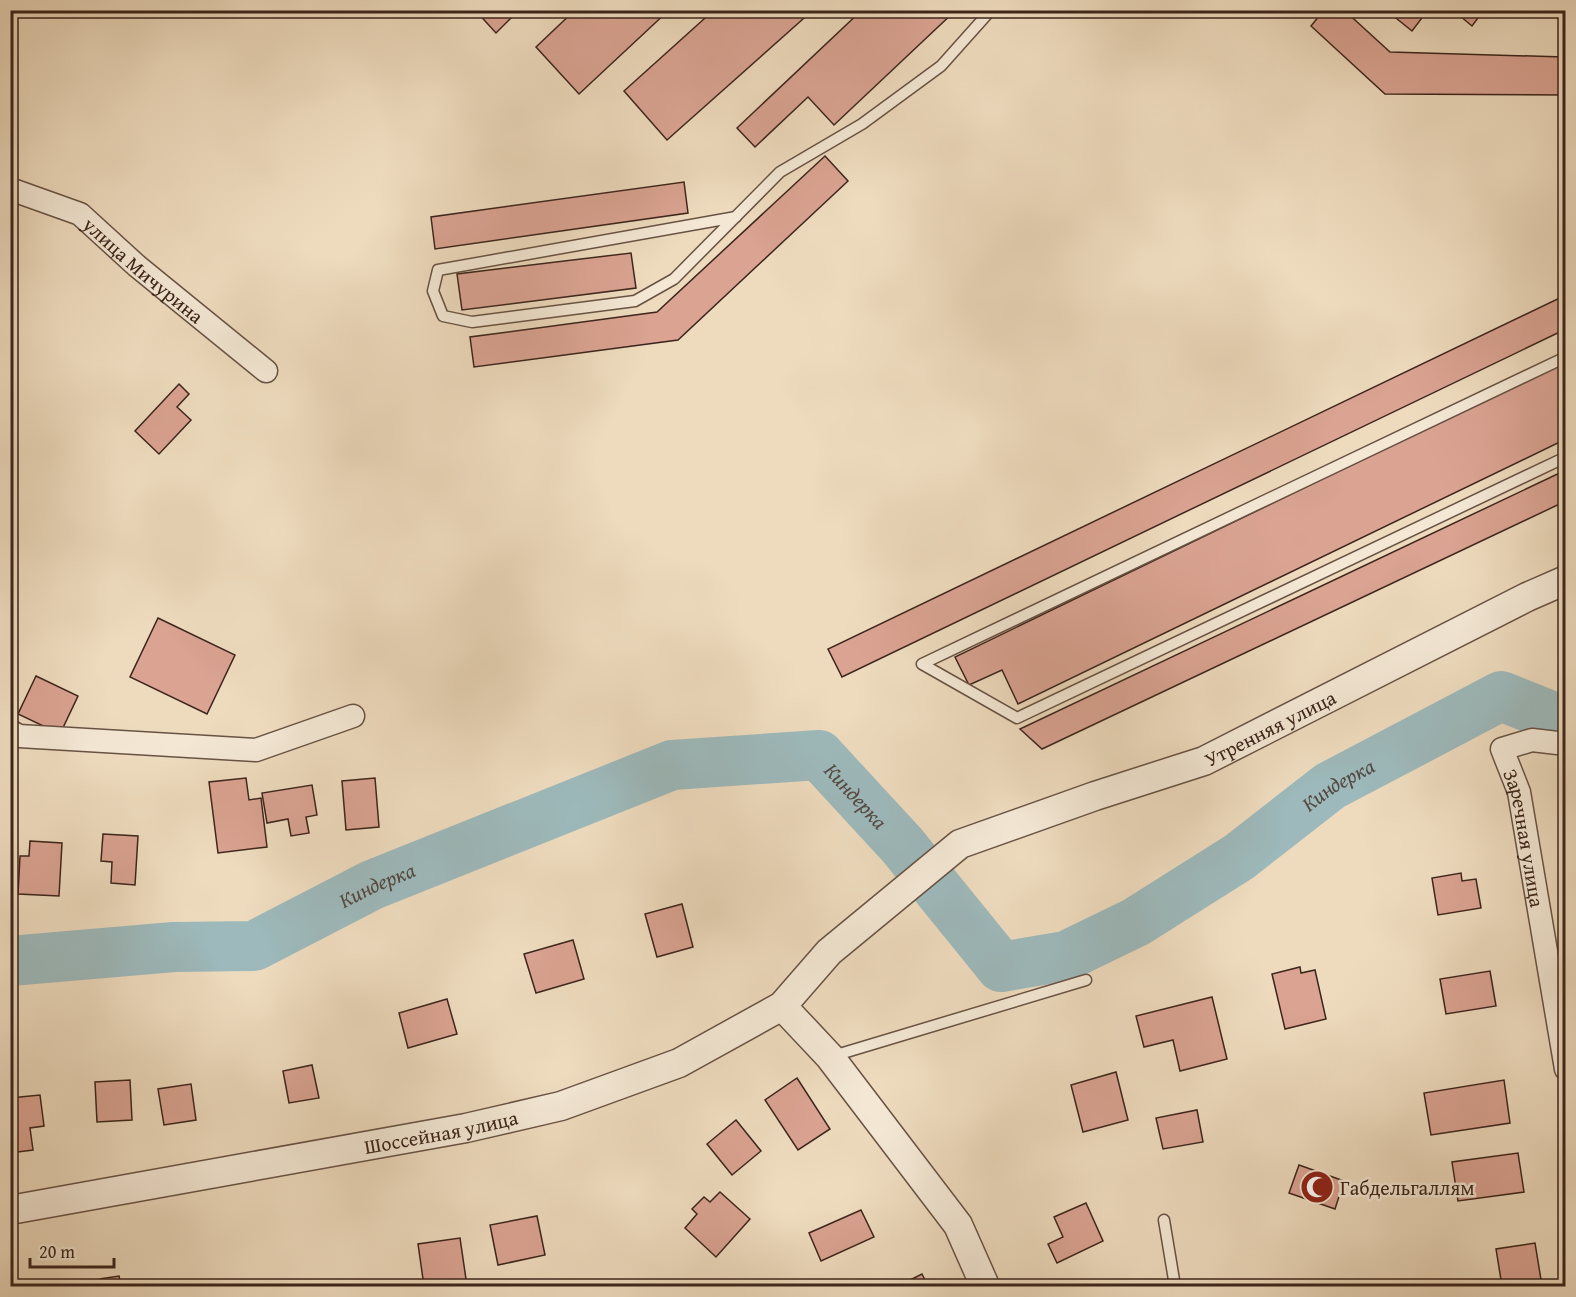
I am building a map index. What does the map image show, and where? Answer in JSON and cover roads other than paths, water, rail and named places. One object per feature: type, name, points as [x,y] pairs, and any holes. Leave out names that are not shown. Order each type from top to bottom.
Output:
[{"type":"street","name":"улица Мичурина","points":[[10,189],[80,214],[137,266],[266,371]]},
{"type":"street","name":"Утренняя улица","points":[[896,895],[960,844],[1095,796],[1204,761],[1331,694],[1566,580]]},
{"type":"street","points":[[10,731],[19,736],[256,750],[353,717]]},
{"type":"street","name":"Заречная улица","points":[[1566,744],[1532,740],[1502,749],[1519,792],[1566,1069]]},
{"type":"street","name":"Шоссейная улица","points":[[10,1210],[466,1128],[561,1106],[679,1063],[782,1006],[829,952],[896,895]]},
{"type":"street","points":[[782,1006],[830,1057],[958,1225],[985,1287]]},
{"type":"lane","points":[[736,217],[438,270],[433,291],[443,316],[472,322],[634,301],[674,279],[736,217],[780,172],[862,124],[941,66],[991,10]]},
{"type":"lane","points":[[1566,357],[922,664],[1017,718],[1566,457]]},
{"type":"lane","points":[[830,1057],[1086,980]]},
{"type":"lane","points":[[1164,1220],[1175,1287]]},
{"type":"waterway","name":"Киндерка","points":[[10,961],[174,947],[254,946],[372,885],[672,765],[819,755],[902,845],[1001,967],[1066,956],[1136,922],[1239,857],[1330,786],[1501,696],[1566,722]]},
{"type":"place","name":"Габдельгаллям","points":[[1317,1187]]}]
